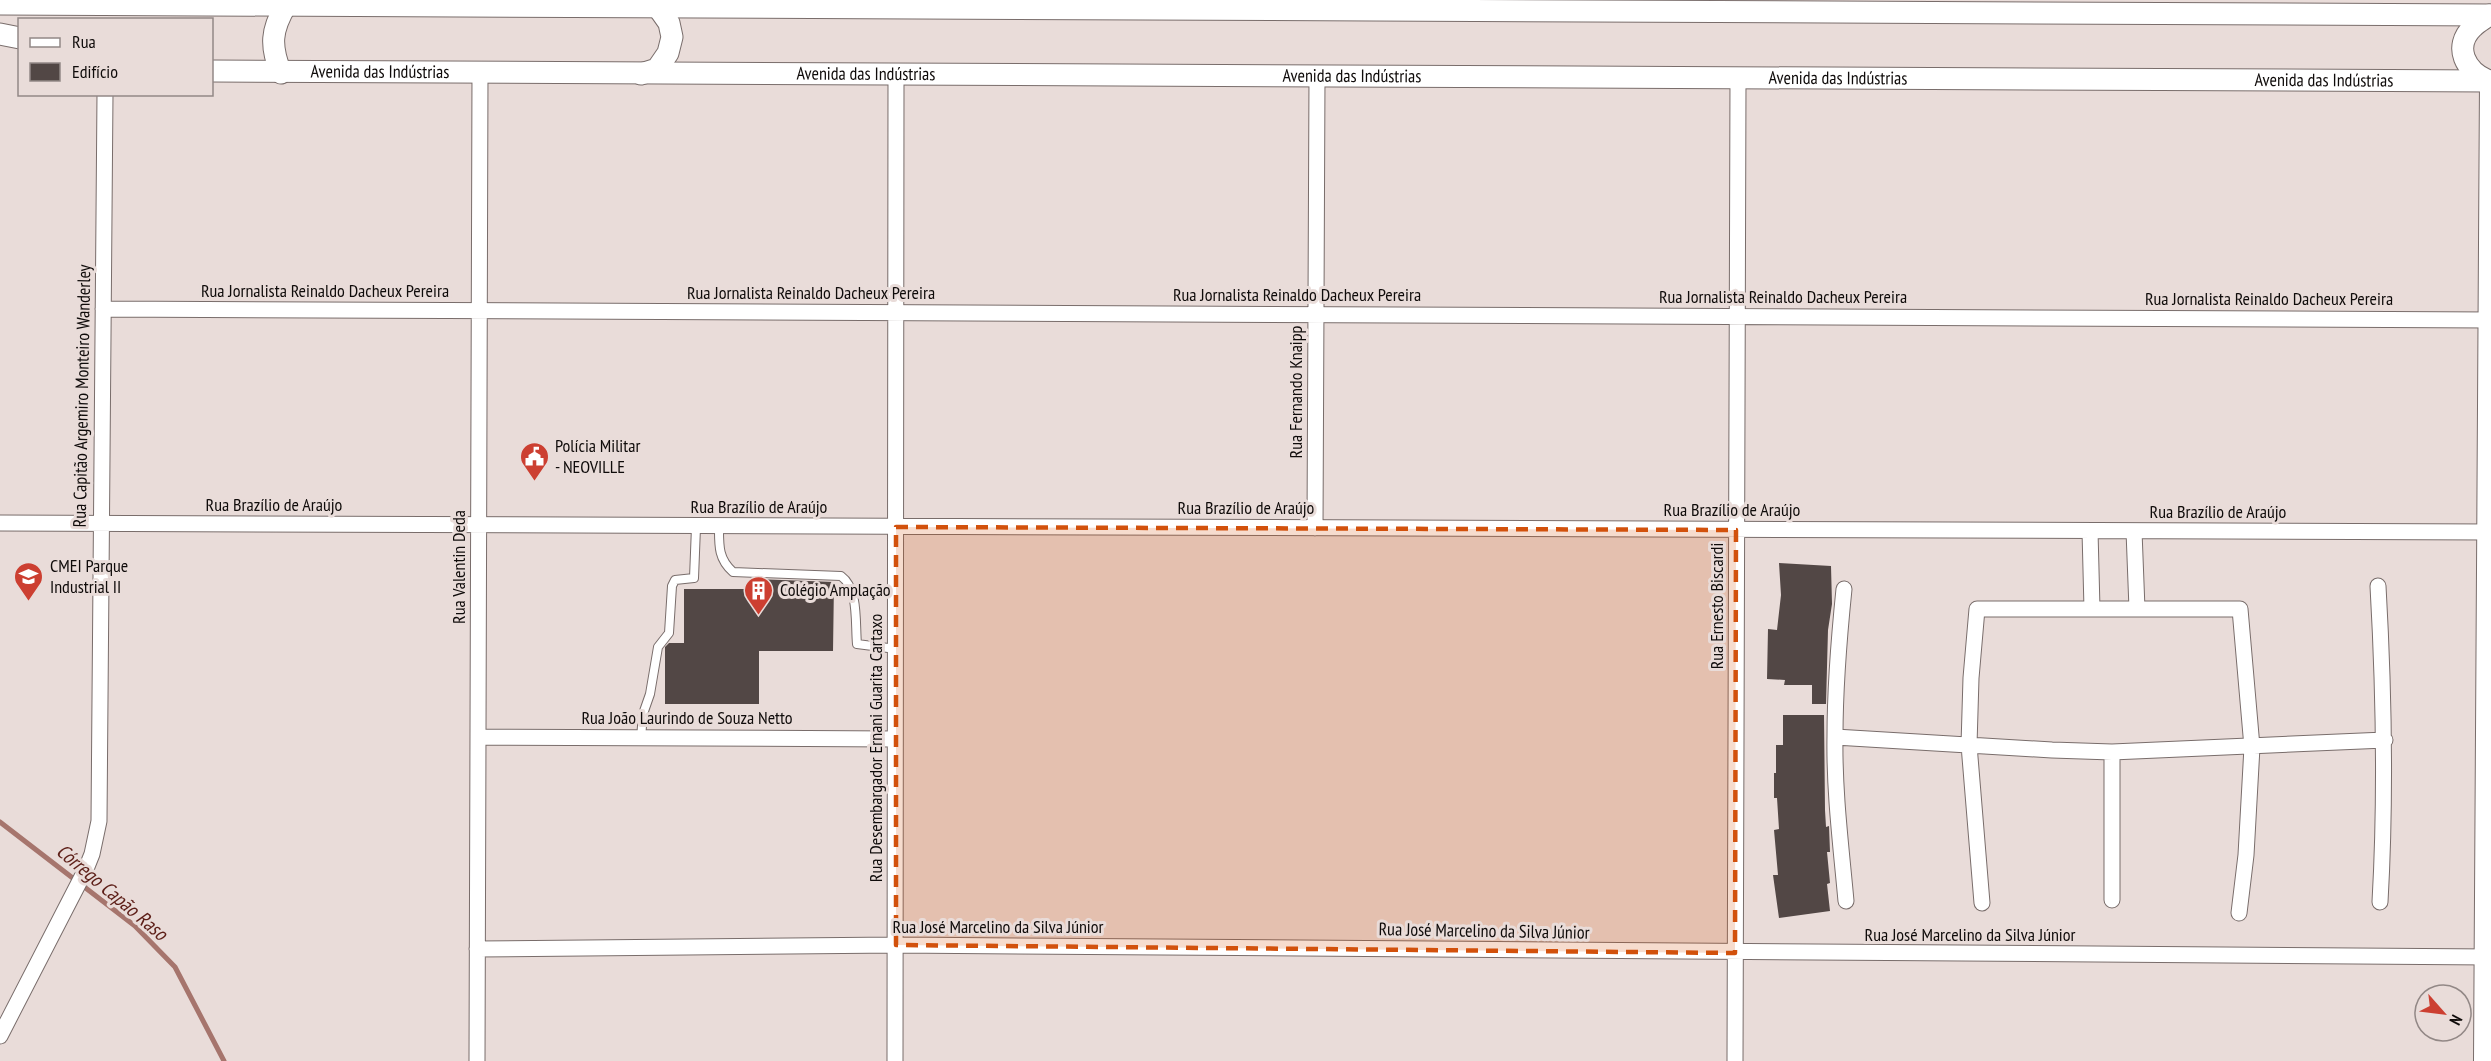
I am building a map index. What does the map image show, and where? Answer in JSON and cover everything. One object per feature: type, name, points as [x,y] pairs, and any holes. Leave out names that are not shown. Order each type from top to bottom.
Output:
[{"type":"main road","points":[[0,4],[22,2],[286,5],[477,3],[657,6],[1114,4],[2490,10]]},
{"type":"main road","points":[[281,73],[274,56],[273,37],[277,20],[286,5]]},
{"type":"main road","points":[[640,74],[657,69],[668,53],[672,37],[669,23],[657,6]]},
{"type":"main road","points":[[2490,10],[2472,27],[2466,37],[2464,49],[2464,59],[2470,70],[2477,77],[2490,81]]},
{"type":"main road","points":[[0,33],[18,38]]},
{"type":"main road","name":"Avenida das Indústrias","points":[[213,71],[480,74],[2490,81]]},
{"type":"street","name":"Rua Valentin Deda","points":[[477,1061],[480,74]]},
{"type":"street","name":"Rua Desembargador Ernani Guarita Cartaxo","points":[[895,1061],[896,75]]},
{"type":"street","name":"Rua Fernando Knaipp","points":[[1315,528],[1317,77]]},
{"type":"street","name":"Rua Ernesto Biscardi","points":[[1735,1061],[1738,78]]},
{"type":"street","points":[[2483,1061],[2488,957],[2490,81]]},
{"type":"street","name":"Rua Capitão Argemiro Monteiro Wanderley","points":[[0,1036],[86,869],[92,854],[99,821],[105,96]]},
{"type":"street","name":"Rua Jornalista Reinaldo Dacheux Pereira","points":[[103,309],[2489,320]]},
{"type":"street","name":"Rua Brazílio de Araújo","points":[[0,524],[2489,532]]},
{"type":"street","points":[[2090,531],[2092,609]]},
{"type":"street","points":[[2134,531],[2137,609]]},
{"type":"street","points":[[2378,586],[2385,740],[2384,829],[2379,902]]},
{"type":"street","points":[[1844,589],[1838,646],[1835,737],[1836,783],[1846,901]]},
{"type":"street","points":[[1982,903],[1969,745],[1977,609],[2240,609],[2252,747],[2248,826],[2239,913]]},
{"type":"street","name":"Rua João Laurindo de Souza Netto","points":[[478,737],[896,739]]},
{"type":"street","points":[[1835,737],[2112,752],[2385,740]]},
{"type":"street","points":[[2112,752],[2112,900]]},
{"type":"street","name":"Rua José Marcelino da Silva Júnior","points":[[477,949],[896,945],[2488,957]]},
{"type":"lane","points":[[720,526],[719,550],[724,564],[733,572],[841,576],[848,580],[852,590],[857,644],[896,650]]},
{"type":"lane","points":[[641,738],[643,714],[650,694],[658,647],[669,633],[672,586],[675,580],[694,578],[696,527]]},
{"type":"highlighted area","points":[[896,527],[1736,530],[1735,953],[896,945]]},
{"type":"building","points":[[1779,563],[1831,566],[1832,604],[1828,630],[1826,704],[1812,704],[1812,685],[1784,685],[1785,680],[1767,679],[1768,629],[1777,630],[1781,595]]},
{"type":"building","name":"Colégio Amplação","points":[[753,579],[834,582],[833,651],[759,651],[759,704],[665,704],[665,647],[669,643],[684,643],[684,589],[753,589]]},
{"type":"building","points":[[1783,715],[1824,715],[1825,810],[1826,827],[1829,826],[1830,852],[1827,852],[1830,883],[1827,884],[1830,911],[1779,918],[1773,875],[1778,875],[1774,830],[1779,829],[1777,798],[1774,798],[1774,773],[1776,773],[1776,745],[1783,745]]},
{"type":"waterway","name":"Córrego Capão Raso","points":[[0,822],[135,926],[175,967],[224,1061]]},
{"type":"place","name":"Polícia Militar - NEOVILLE","points":[[534,482]]},
{"type":"place","name":"CMEI Parque Industrial II","points":[[29,602]]},
{"type":"place","name":"Colégio Amplação","points":[[759,616]]}]
